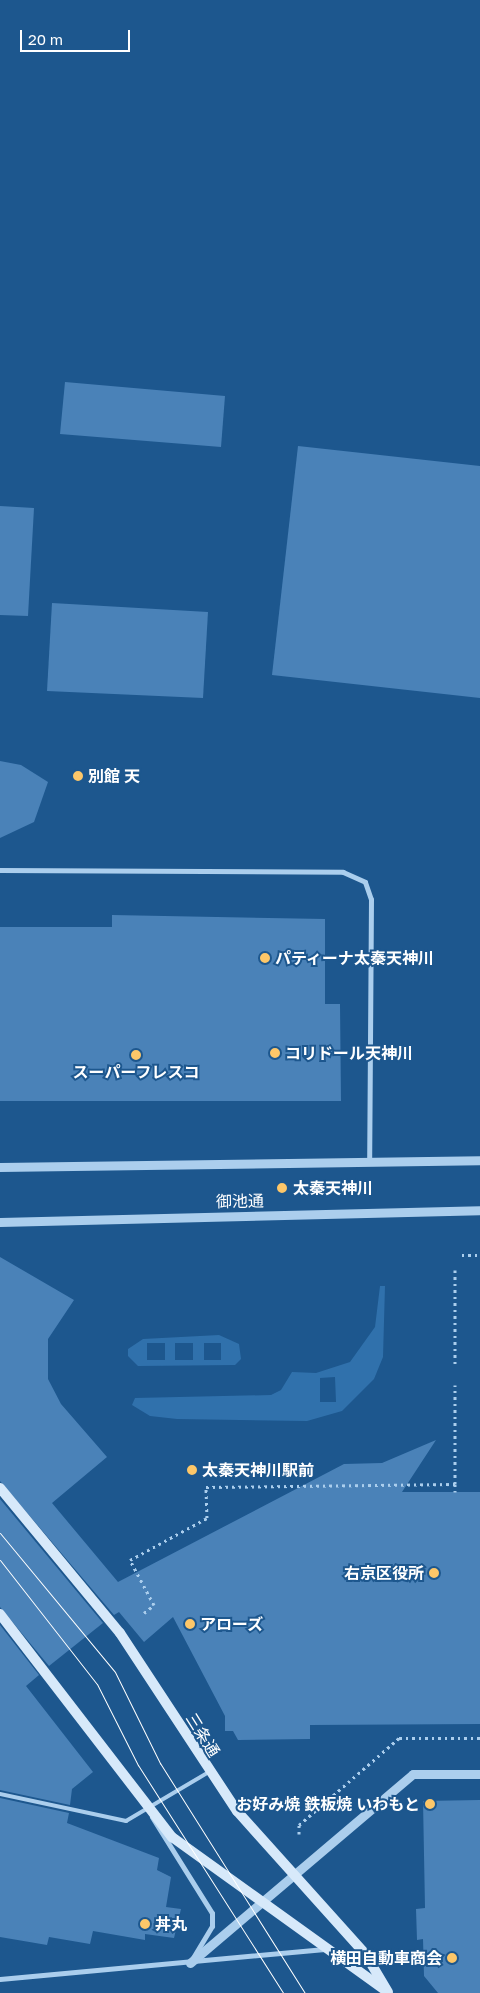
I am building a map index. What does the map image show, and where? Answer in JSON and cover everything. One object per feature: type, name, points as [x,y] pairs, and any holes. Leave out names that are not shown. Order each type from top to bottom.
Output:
[{"type":"main road","name":"三条通","points":[[0,1488],[120,1633],[209,1772],[291,1876],[366,1956],[388,1992]]},
{"type":"main road","name":"三条通","points":[[0,1614],[60,1687],[148,1808],[172,1837],[262,1904],[388,1992]]},
{"type":"street","points":[[0,870],[343,872],[361,879],[371,899],[369,1162]]},
{"type":"street","points":[[0,1167],[480,1160]]},
{"type":"street","name":"御池通","points":[[0,1222],[480,1210]]},
{"type":"street","points":[[190,1963],[262,1904],[291,1876],[413,1774],[480,1774]]},
{"type":"street","points":[[148,1808],[212,1913],[212,1926],[190,1963]]},
{"type":"street","points":[[0,1979],[190,1963],[302,1948],[329,1949]]},
{"type":"lane","points":[[0,1794],[126,1820],[209,1772]]},
{"type":"path","points":[[462,1255],[480,1255]]},
{"type":"path","points":[[455,1270],[455,1367]]},
{"type":"path","points":[[455,1385],[455,1492]]},
{"type":"path","points":[[144,1613],[154,1605],[130,1560],[207,1518],[206,1487],[455,1484]]},
{"type":"shaded area","points":[[380,1286],[385,1286],[383,1357],[374,1379],[342,1411],[307,1421],[177,1419],[150,1416],[132,1405],[135,1398],[271,1395],[281,1390],[292,1372],[316,1373],[350,1362],[375,1327]],"holes":[[[335,1377],[336,1402],[320,1402],[320,1378]]]},
{"type":"shaded area","points":[[219,1335],[239,1344],[241,1359],[235,1365],[138,1366],[128,1356],[128,1349],[143,1339]],"holes":[[[147,1343],[165,1343],[165,1360],[147,1360]],[[175,1343],[193,1343],[193,1360],[175,1360]],[[204,1343],[221,1343],[221,1360],[204,1360]]]},
{"type":"building","points":[[65,382],[225,396],[221,447],[60,434]]},
{"type":"building","points":[[298,446],[480,466],[480,698],[272,675]]},
{"type":"building","points":[[0,506],[34,508],[28,616],[0,615]]},
{"type":"building","points":[[52,603],[208,612],[203,698],[47,691]]},
{"type":"building","points":[[0,761],[21,765],[48,782],[34,822],[0,838]]},
{"type":"building","points":[[112,915],[325,919],[325,1004],[340,1004],[341,1101],[0,1101],[0,927],[112,927]]},
{"type":"building","points":[[0,1257],[74,1300],[48,1339],[48,1379],[61,1404],[107,1457],[52,1503],[118,1582],[344,1464],[382,1463],[436,1440],[402,1492],[480,1492],[480,1724],[310,1725],[310,1739],[238,1740],[233,1731],[225,1731],[225,1716],[173,1617],[144,1642],[119,1612],[114,1615],[0,1481]]},
{"type":"building","points":[[0,1499],[103,1623],[49,1666],[0,1607]]},
{"type":"building","points":[[0,1625],[39,1675],[26,1686],[93,1772],[72,1789],[70,1805],[0,1790]]},
{"type":"building","points":[[0,1798],[69,1813],[67,1823],[159,1858],[157,1870],[171,1877],[166,1907],[181,1909],[174,1938],[145,1934],[145,1940],[93,1931],[90,1944],[49,1937],[47,1945],[0,1937]]},
{"type":"building","points":[[480,1800],[480,1993],[438,1993],[424,1976],[423,1939],[417,1940],[416,1909],[425,1908],[423,1801]]},
{"type":"tram line","points":[[0,1533],[115,1672],[160,1763],[305,1993]]},
{"type":"tram line","points":[[0,1560],[97,1684],[138,1765],[283,1993]]},
{"type":"place","name":"別館 天","points":[[78,776]]},
{"type":"place","name":"パティーナ太秦天神川","points":[[265,958]]},
{"type":"place","name":"コリドール天神川","points":[[275,1053]]},
{"type":"place","name":"スーパーフレスコ","points":[[136,1055]]},
{"type":"place","name":"太秦天神川","points":[[282,1188]]},
{"type":"place","name":"太秦天神川駅前","points":[[192,1470]]},
{"type":"place","name":"右京区役所","points":[[434,1573]]},
{"type":"place","name":"アローズ","points":[[190,1624]]},
{"type":"place","name":"お好み焼 鉄板焼 いわもと","points":[[430,1804]]},
{"type":"place","name":"丼丸","points":[[145,1924]]},
{"type":"place","name":"横田自動車商会","points":[[452,1958]]}]
